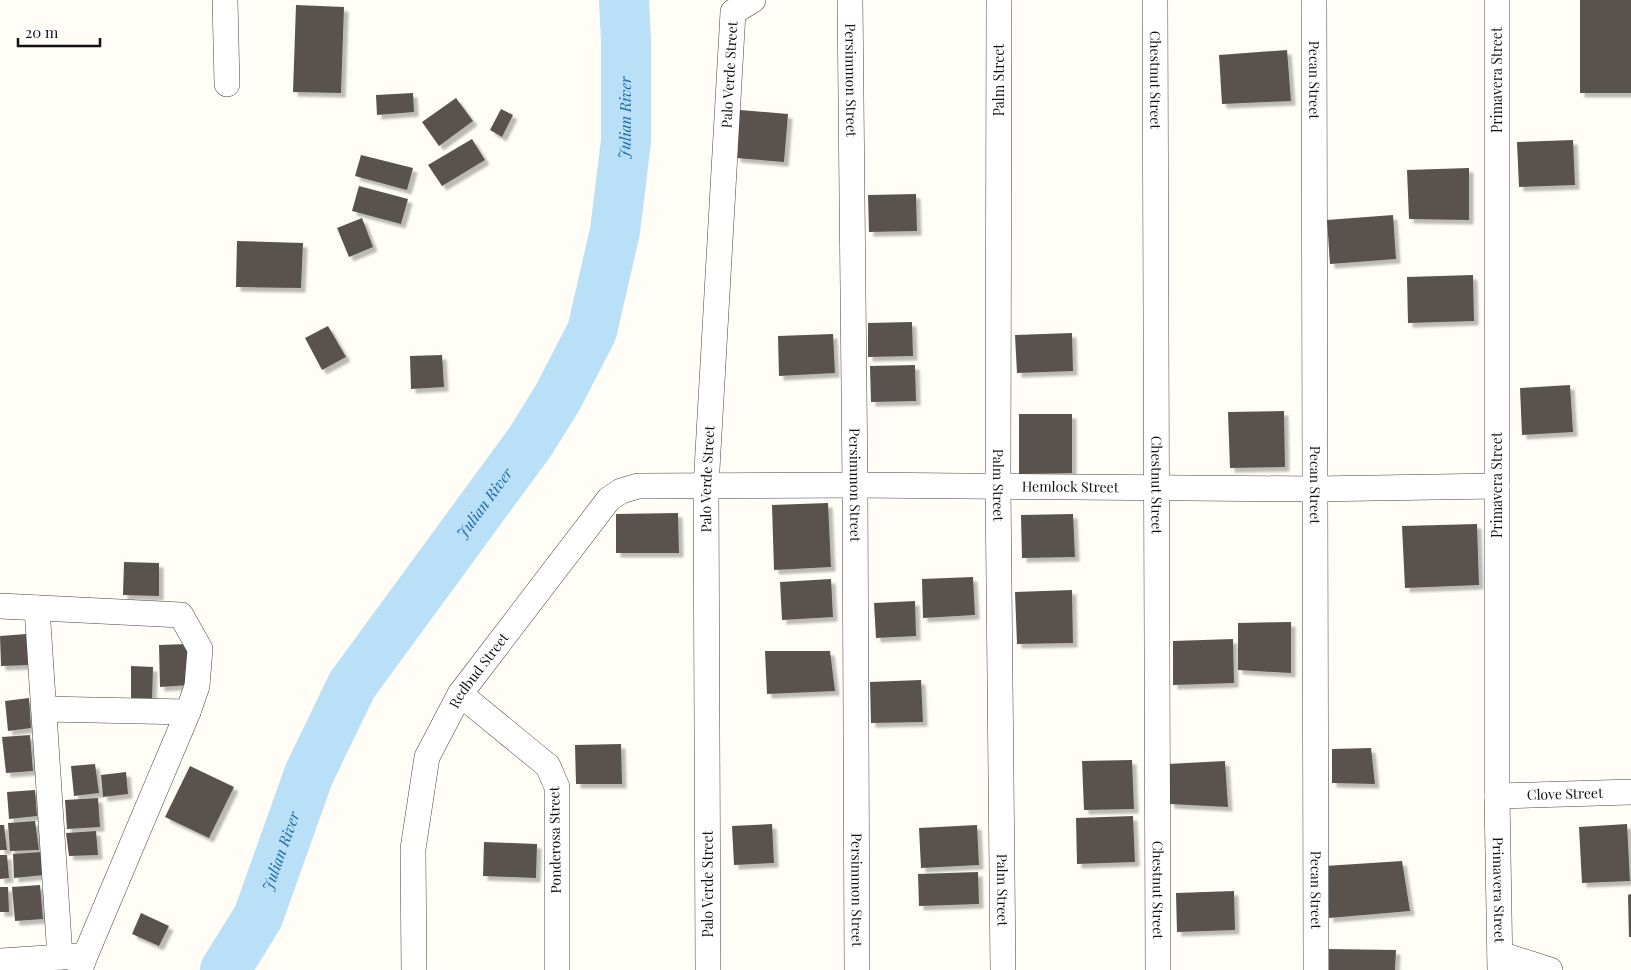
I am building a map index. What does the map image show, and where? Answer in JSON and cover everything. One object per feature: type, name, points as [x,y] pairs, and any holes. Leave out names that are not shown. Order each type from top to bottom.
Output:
[{"type":"street","points":[[225,0],[227,84]]},
{"type":"street","name":"Palo Verde Street","points":[[708,970],[706,486],[733,12],[752,0]]},
{"type":"street","name":"Persimmon Street","points":[[850,0],[857,970]]},
{"type":"street","name":"Palm Street","points":[[999,0],[998,486],[1003,970]]},
{"type":"street","name":"Chestnut Street","points":[[1155,0],[1158,970]]},
{"type":"street","name":"Pecan Street","points":[[1314,0],[1316,970]]},
{"type":"street","name":"Primavera Street","points":[[1498,0],[1497,796],[1500,962]]},
{"type":"street","name":"Redbud Street","points":[[414,970],[413,849],[427,757],[460,694],[609,499],[621,490],[638,486],[706,486]]},
{"type":"street","name":"Hemlock Street","points":[[706,486],[1314,488],[1497,486]]},
{"type":"street","points":[[0,606],[180,615],[200,649],[197,686],[188,712],[75,961]]},
{"type":"street","points":[[37,608],[44,709],[75,961]]},
{"type":"street","name":"Ponderosa Street","points":[[460,694],[548,766],[557,787],[557,970]]},
{"type":"street","points":[[44,709],[188,712]]},
{"type":"street","name":"Clove Street","points":[[1497,796],[1631,792]]},
{"type":"street","points":[[0,961],[75,961]]},
{"type":"street","points":[[1500,962],[1550,970]]},
{"type":"building","points":[[1580,0],[1631,0],[1631,93],[1580,93]]},
{"type":"building","points":[[296,5],[344,7],[341,93],[293,92]]},
{"type":"building","points":[[1287,50],[1291,101],[1222,104],[1219,55]]},
{"type":"building","points":[[413,93],[414,112],[377,115],[376,95]]},
{"type":"building","points":[[456,98],[473,121],[439,146],[422,122]]},
{"type":"building","points":[[501,109],[513,115],[502,137],[490,130]]},
{"type":"building","points":[[740,110],[788,114],[784,162],[736,158]]},
{"type":"building","points":[[472,139],[485,160],[442,186],[428,165]]},
{"type":"building","points":[[1573,140],[1575,185],[1519,187],[1517,142]]},
{"type":"building","points":[[361,155],[413,168],[407,190],[355,176]]},
{"type":"building","points":[[1469,168],[1469,220],[1409,219],[1407,170]]},
{"type":"building","points":[[359,186],[408,199],[401,224],[352,211]]},
{"type":"building","points":[[916,194],[917,231],[869,232],[868,195]]},
{"type":"building","points":[[1393,215],[1396,259],[1330,264],[1327,220]]},
{"type":"building","points":[[362,218],[373,247],[349,257],[337,228]]},
{"type":"building","points":[[237,241],[303,243],[301,288],[236,287]]},
{"type":"building","points":[[1473,275],[1474,321],[1408,323],[1407,277]]},
{"type":"building","points":[[912,322],[913,356],[868,357],[868,323]]},
{"type":"building","points":[[328,326],[346,357],[322,370],[305,338]]},
{"type":"building","points":[[1072,333],[1073,371],[1017,373],[1015,335]]},
{"type":"building","points":[[833,334],[835,373],[779,376],[778,336]]},
{"type":"building","points":[[442,355],[444,387],[411,389],[410,356]]},
{"type":"building","points":[[915,365],[916,401],[871,402],[870,366]]},
{"type":"building","points":[[1570,385],[1573,432],[1522,435],[1520,388]]},
{"type":"building","points":[[1284,411],[1285,467],[1230,468],[1228,412]]},
{"type":"building","points":[[1019,414],[1072,414],[1072,473],[1019,474]]},
{"type":"building","points":[[828,503],[831,567],[774,570],[772,505]]},
{"type":"building","points":[[678,513],[679,553],[616,553],[616,514]]},
{"type":"building","points":[[1073,514],[1075,557],[1022,558],[1021,515]]},
{"type":"building","points":[[1477,524],[1479,585],[1405,588],[1402,526]]},
{"type":"building","points":[[124,562],[159,563],[159,596],[123,595]]},
{"type":"building","points":[[973,577],[975,615],[923,618],[922,579]]},
{"type":"building","points":[[831,579],[833,617],[782,620],[780,582]]},
{"type":"building","points":[[1072,590],[1073,643],[1017,644],[1015,592]]},
{"type":"building","points":[[915,601],[916,636],[876,638],[874,603]]},
{"type":"building","points":[[1291,622],[1291,673],[1238,670],[1238,623]]},
{"type":"building","points":[[26,634],[29,665],[1,666],[0,636]]},
{"type":"building","points":[[1233,639],[1234,683],[1173,685],[1173,641]]},
{"type":"building","points":[[187,644],[189,685],[160,687],[159,645]]},
{"type":"building","points":[[765,651],[830,651],[835,691],[767,694]]},
{"type":"building","points":[[131,666],[153,667],[152,702],[131,702]]},
{"type":"building","points":[[921,680],[923,722],[871,723],[870,682]]},
{"type":"building","points":[[29,698],[31,728],[8,731],[5,701]]},
{"type":"building","points":[[30,735],[33,771],[6,773],[2,737]]},
{"type":"building","points":[[621,744],[622,784],[576,784],[575,745]]},
{"type":"building","points":[[1371,748],[1375,784],[1332,783],[1332,749]]},
{"type":"building","points":[[1132,760],[1134,809],[1084,810],[1082,761]]},
{"type":"building","points":[[1225,761],[1228,807],[1170,804],[1167,764]]},
{"type":"building","points":[[95,764],[99,793],[74,796],[71,766]]},
{"type":"building","points":[[190,766],[234,787],[209,838],[165,817]]},
{"type":"building","points":[[126,772],[128,794],[103,797],[101,775]]},
{"type":"building","points":[[35,790],[37,816],[9,819],[7,792]]},
{"type":"building","points":[[98,798],[100,827],[67,829],[65,800]]},
{"type":"building","points":[[1133,816],[1135,862],[1077,864],[1076,818]]},
{"type":"building","points":[[35,821],[39,850],[10,851],[8,823]]},
{"type":"building","points":[[772,824],[774,863],[734,865],[732,826]]},
{"type":"building","points":[[1627,824],[1630,881],[1582,883],[1579,827]]},
{"type":"building","points":[[0,825],[4,825],[7,850],[0,850]]},
{"type":"building","points":[[977,825],[979,865],[921,868],[919,828]]},
{"type":"building","points":[[96,831],[98,855],[69,856],[66,833]]},
{"type":"building","points":[[484,842],[537,844],[536,878],[483,876]]},
{"type":"building","points":[[41,852],[44,875],[14,878],[13,854]]},
{"type":"building","points":[[0,855],[7,855],[9,878],[0,879]]},
{"type":"building","points":[[1402,861],[1410,911],[1329,918],[1325,866]]},
{"type":"building","points":[[978,872],[979,904],[919,906],[918,874]]},
{"type":"building","points":[[40,885],[43,919],[15,921],[12,887]]},
{"type":"building","points":[[0,887],[8,887],[9,912],[0,912]]},
{"type":"building","points":[[1234,891],[1235,930],[1177,932],[1176,893]]},
{"type":"building","points":[[1631,894],[1631,937],[1629,937],[1628,895]]},
{"type":"building","points":[[141,913],[169,926],[159,946],[132,934]]},
{"type":"building","points":[[1328,949],[1396,950],[1395,970],[1329,970]]},
{"type":"waterway","name":"Julian River","points":[[225,970],[258,917],[309,774],[352,685],[530,442],[558,397],[592,331],[615,231],[626,141],[624,0]]}]
